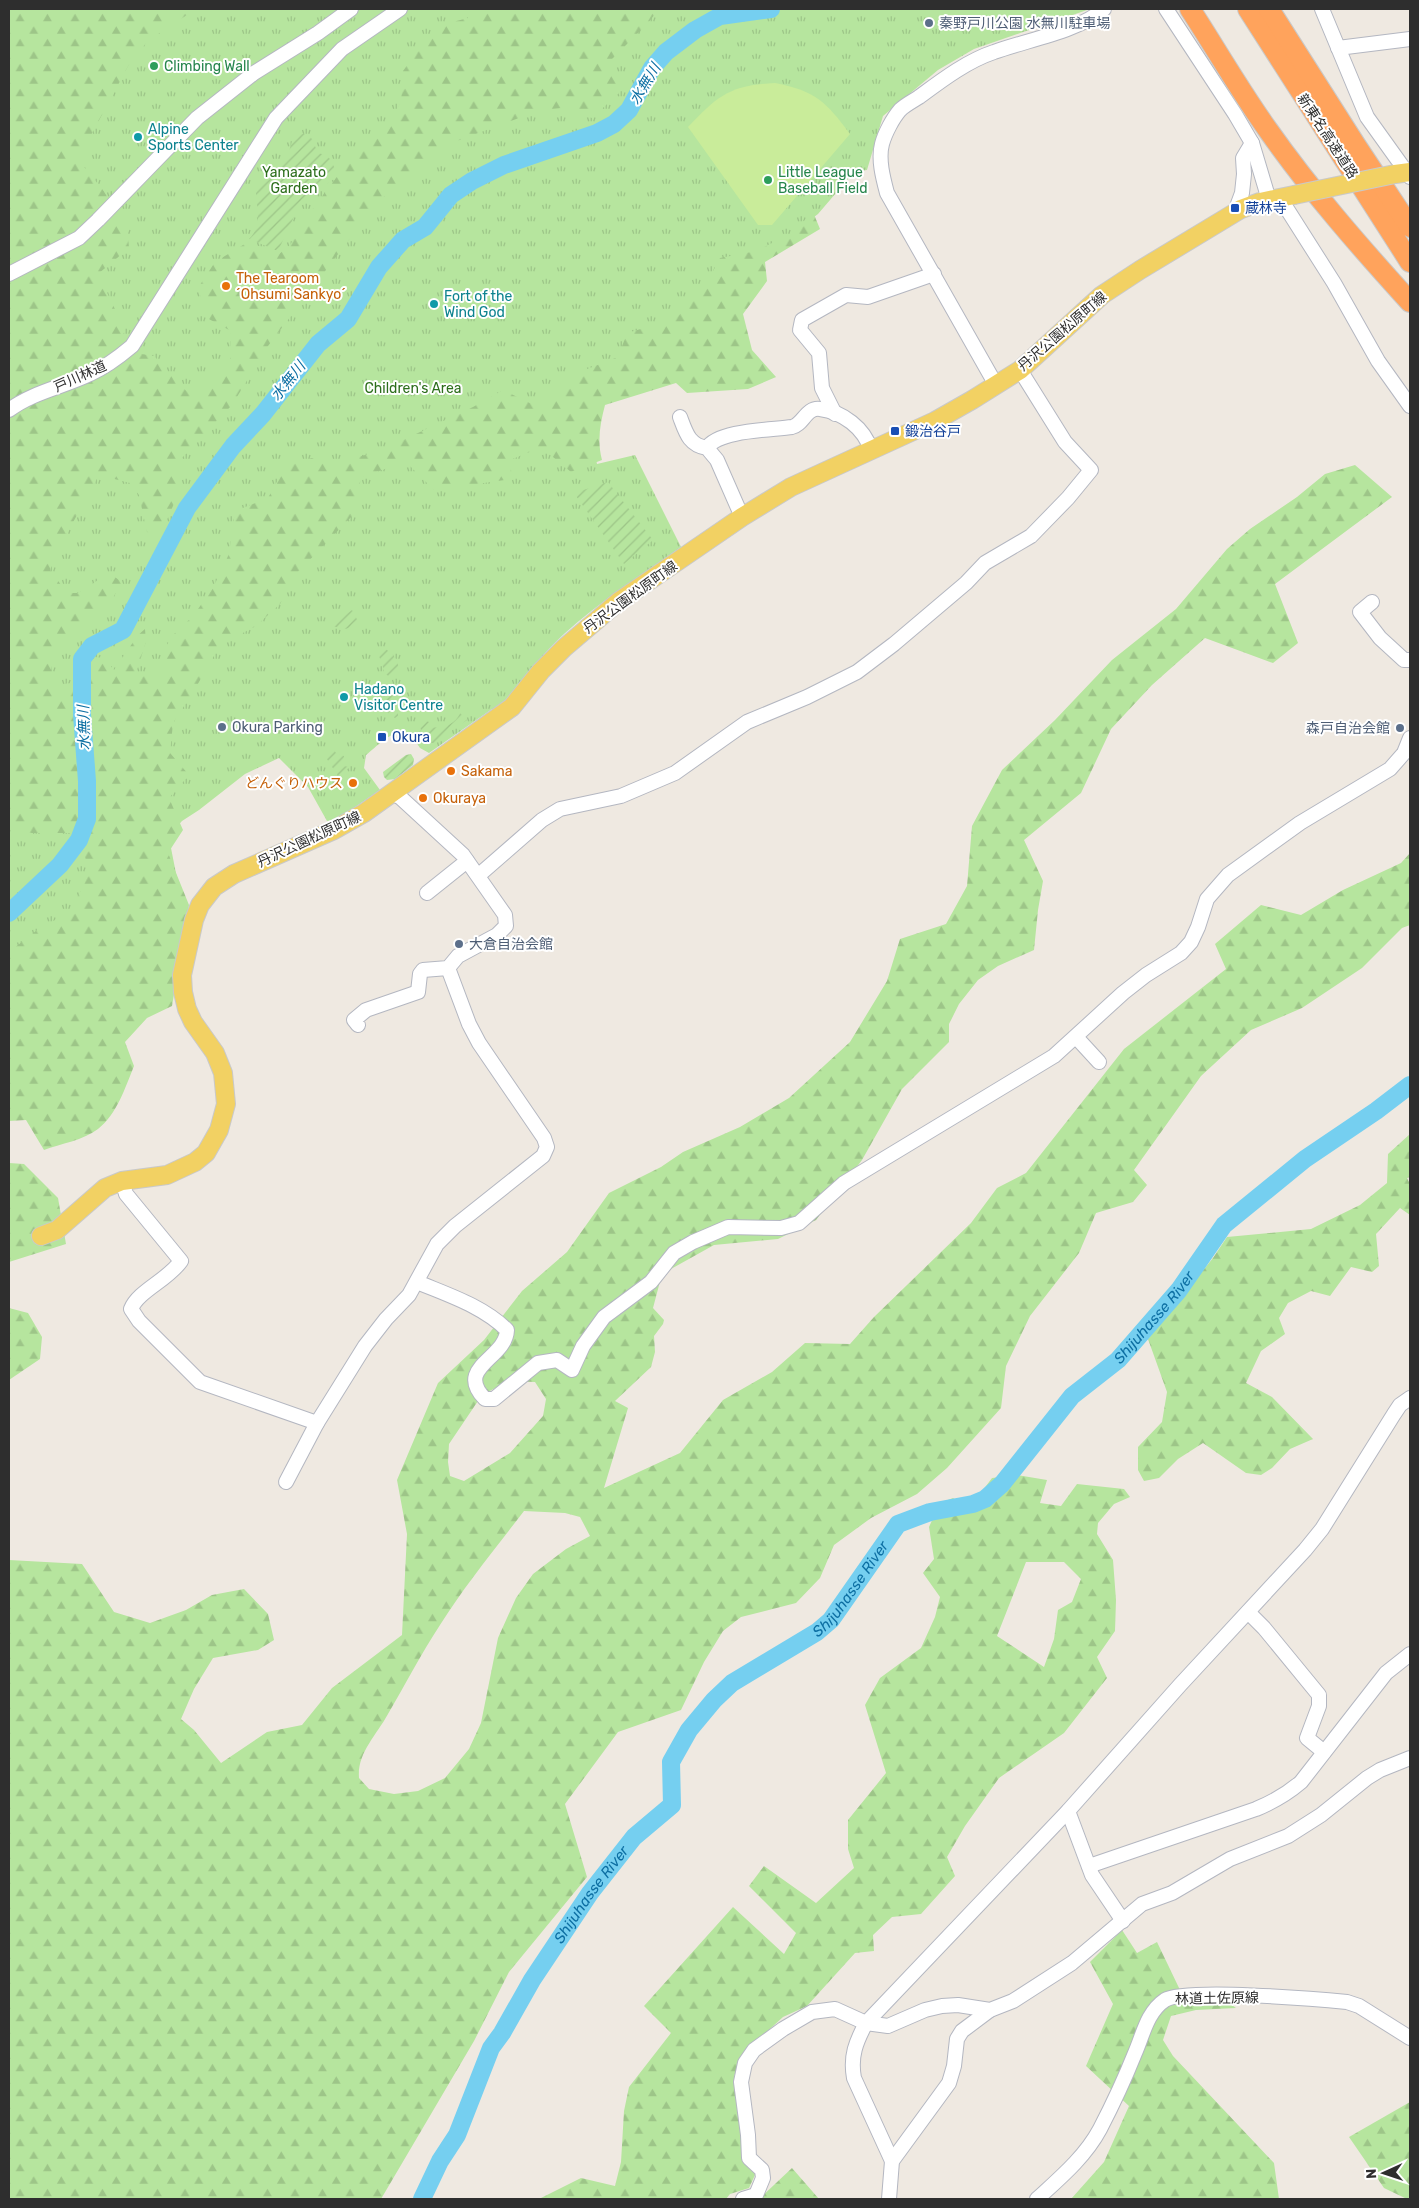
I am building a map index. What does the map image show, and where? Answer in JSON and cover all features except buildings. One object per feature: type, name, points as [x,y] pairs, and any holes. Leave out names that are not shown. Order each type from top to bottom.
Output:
[{"type":"highway","points":[[1190,9],[1268,129],[1306,181],[1349,234],[1410,302]]},
{"type":"highway","name":"新東名高速道路","points":[[1248,9],[1410,262]]},
{"type":"highway","name":"新東名高速道路","points":[[1269,9],[1410,227]]},
{"type":"main road","name":"丹沢公園松原町線","points":[[41,1236],[51,1235],[105,1188],[122,1182],[167,1175],[180,1171],[206,1153],[213,1143],[224,1118],[226,1104],[224,1073],[215,1053],[187,1009],[182,975],[194,920],[200,905],[214,886],[234,874],[334,830],[364,813],[512,707],[541,671],[604,613],[742,517],[791,487],[935,421],[1020,370],[1102,295],[1235,212],[1281,197],[1406,174]]},
{"type":"street","points":[[9,274],[79,238],[204,112],[254,73],[318,33],[351,9]]},
{"type":"street","name":"戸川林道","points":[[9,410],[21,400],[90,374],[119,357],[132,346],[276,118],[342,49],[400,9]]},
{"type":"street","points":[[996,384],[887,193],[881,160],[882,144],[889,127],[900,110],[969,63],[992,52],[1080,24],[1104,9]]},
{"type":"street","points":[[1166,9],[1235,114],[1281,197],[1334,283],[1378,361],[1410,406]]},
{"type":"street","points":[[1322,9],[1367,117],[1406,174]]},
{"type":"street","points":[[1338,48],[1410,39]]},
{"type":"street","points":[[1235,212],[1243,184],[1243,158],[1252,143]]},
{"type":"street","points":[[835,414],[822,388],[819,353],[800,330],[802,320],[846,295],[868,297],[934,274]]},
{"type":"street","points":[[479,875],[542,820],[560,808],[621,796],[675,773],[747,722],[807,697],[856,672],[894,644],[966,583],[985,563],[1031,536],[1068,498],[1090,470],[1065,442],[1020,370]]},
{"type":"street","points":[[707,448],[710,443],[719,439],[758,429],[794,426],[811,410],[820,409],[835,414],[858,427],[867,438],[872,450]]},
{"type":"street","points":[[680,417],[688,439],[699,447],[707,448],[717,460],[742,517]]},
{"type":"street","points":[[1372,602],[1360,612],[1386,643],[1404,660],[1410,660]]},
{"type":"street","points":[[417,1282],[460,1300],[491,1316],[507,1330],[507,1339],[478,1371],[474,1382],[476,1390],[485,1399],[494,1399],[538,1363],[557,1360],[572,1370],[582,1346],[604,1317],[651,1282],[674,1253],[693,1242],[728,1227],[781,1228],[799,1223],[844,1183],[1054,1056],[1123,993],[1186,947],[1198,927],[1207,899],[1228,875],[1300,823],[1390,769],[1404,753],[1410,738]]},
{"type":"street","points":[[358,1025],[354,1020],[366,1010],[418,992],[420,974],[423,970],[448,968],[458,956],[497,935],[506,926],[504,914],[479,875],[467,861],[401,798],[392,793]]},
{"type":"street","points":[[427,892],[467,861]]},
{"type":"street","points":[[286,1482],[317,1424],[365,1346],[386,1319],[409,1295],[437,1244],[455,1226],[543,1156],[547,1147],[544,1138],[478,1043],[468,1024],[448,968]]},
{"type":"street","points":[[1076,1037],[1099,1062]]},
{"type":"street","points":[[122,1182],[126,1194],[181,1261],[174,1272],[134,1301],[131,1309],[139,1322],[200,1382],[317,1424]]},
{"type":"street","points":[[889,2199],[892,2161],[854,2078],[852,2067],[854,2045],[866,2023],[1068,1811],[1305,1550],[1322,1528],[1400,1405],[1410,1398]]},
{"type":"street","points":[[1248,1612],[1281,1648],[1319,1695],[1318,1706],[1307,1738],[1324,1752]]},
{"type":"street","points":[[1088,1866],[1175,1838],[1274,1802],[1301,1782],[1386,1673],[1410,1654]]},
{"type":"street","points":[[892,2161],[949,2083],[954,2066],[957,2039],[962,2031],[990,2010],[1013,2001],[1072,1963],[1142,1904],[1172,1893],[1230,1859],[1288,1836],[1320,1815],[1367,1778],[1380,1770],[1410,1758]]},
{"type":"street","points":[[1068,1811],[1088,1866],[1123,1921]]},
{"type":"street","name":"林道土佐原線","points":[[1037,2199],[1079,2160],[1100,2130],[1149,2019],[1154,2010],[1165,2000],[1178,1997],[1244,1996],[1347,2002],[1359,2006],[1410,2038]]},
{"type":"street","points":[[743,2199],[756,2196],[763,2178],[762,2170],[749,2158],[741,2082],[745,2063],[754,2050],[783,2029],[812,2012],[836,2009],[866,2023],[888,2026],[925,2010],[942,2006],[958,2005],[990,2010]]},
{"type":"green space","points":[[9,9],[196,9],[149,40],[132,59],[82,152],[84,167],[103,190],[127,225],[129,248],[98,274],[125,330],[117,350],[154,356],[191,396],[230,361],[231,331],[207,318],[198,288],[215,262],[248,242],[279,254],[290,245],[314,207],[358,149],[392,117],[401,102],[403,71],[428,37],[441,25],[468,18],[469,9],[659,9],[648,23],[610,61],[619,93],[592,118],[561,108],[538,111],[457,141],[405,183],[380,199],[268,346],[232,405],[176,464],[176,499],[159,538],[147,532],[139,495],[130,483],[99,475],[66,535],[50,570],[67,593],[78,593],[109,573],[122,582],[106,610],[53,657],[51,673],[53,685],[73,683],[95,657],[104,658],[114,670],[138,635],[145,629],[146,642],[135,676],[163,672],[165,648],[173,635],[193,616],[213,588],[229,554],[235,511],[268,498],[286,465],[312,458],[348,460],[382,450],[473,407],[503,390],[534,405],[552,400],[564,378],[618,357],[627,333],[675,319],[702,292],[720,258],[756,251],[792,233],[813,212],[820,229],[765,262],[767,281],[743,314],[752,350],[776,377],[748,389],[687,393],[676,383],[605,405],[600,432],[602,460],[571,472],[547,452],[537,449],[510,460],[512,479],[434,490],[406,462],[361,477],[355,513],[298,572],[280,604],[256,626],[220,645],[173,723],[170,753],[189,775],[169,798],[183,830],[168,853],[189,905],[172,1006],[147,1018],[125,1042],[134,1066],[120,1100],[105,1123],[86,1136],[44,1150],[26,1120],[9,1121],[9,952],[45,924],[66,916],[85,883],[87,866],[85,856],[70,833],[32,833],[9,829]]},
{"type":"green space","name":"Children's Area","points":[[179,9],[1090,9],[974,49],[938,70],[883,116],[867,170],[854,172],[818,214],[768,252],[597,401],[594,451],[597,464],[635,455],[681,547],[607,599],[564,634],[537,662],[497,714],[492,709],[429,753],[420,748],[412,736],[406,733],[394,734],[382,741],[366,755],[364,768],[380,790],[336,820],[327,821],[308,787],[279,758],[245,774],[182,821],[174,830],[171,848],[187,929],[9,1098],[9,184],[113,71]]},
{"type":"green space","name":"Little League Baseball Field","points":[[775,83],[801,90],[819,100],[827,106],[850,134],[772,225],[758,225],[688,127],[708,107],[726,94],[747,86]]},
{"type":"green space","name":"Yamazato Garden","points":[[301,134],[307,134],[312,139],[318,153],[330,158],[335,170],[328,183],[311,194],[299,206],[278,251],[249,239],[256,229],[257,223],[256,193],[274,168],[287,158],[293,138]]},
{"type":"green space","points":[[1355,465],[1392,497],[1275,584],[1298,643],[1273,663],[1205,638],[1152,685],[1111,729],[1081,793],[1024,840],[1043,881],[1034,950],[998,966],[978,980],[959,1004],[949,1024],[949,1042],[902,1089],[862,1160],[816,1220],[778,1239],[714,1245],[662,1274],[653,1308],[664,1320],[663,1324],[654,1336],[655,1352],[651,1367],[615,1401],[628,1408],[604,1488],[680,1453],[723,1400],[772,1372],[805,1343],[850,1344],[874,1317],[971,1223],[997,1188],[1026,1173],[1124,1049],[1226,969],[1215,944],[1261,905],[1301,915],[1343,890],[1401,863],[1410,853],[1410,925],[1402,928],[1362,968],[1302,1008],[1251,1030],[1201,1076],[1134,1170],[1147,1185],[1133,1202],[1096,1213],[1079,1253],[1030,1316],[1006,1366],[1001,1408],[947,1468],[917,1494],[871,1518],[834,1545],[820,1578],[796,1603],[741,1617],[723,1631],[704,1662],[681,1710],[618,1732],[565,1804],[587,1877],[509,1972],[474,2041],[381,2199],[9,2199],[9,1560],[82,1564],[114,1612],[150,1623],[186,1610],[212,1595],[244,1589],[268,1614],[274,1640],[258,1650],[213,1658],[194,1689],[181,1719],[194,1730],[221,1763],[267,1732],[302,1725],[332,1688],[402,1635],[407,1534],[397,1480],[438,1383],[484,1340],[522,1291],[567,1252],[609,1193],[661,1167],[683,1152],[740,1127],[789,1098],[850,1042],[887,981],[900,939],[946,924],[967,886],[972,826],[1002,770],[1055,720],[1112,660],[1176,609],[1227,549],[1250,529],[1297,497],[1325,474]],"holes":[[[509,1381],[535,1382],[546,1399],[543,1416],[510,1453],[464,1481],[450,1476],[448,1462],[449,1444],[482,1395]],[[524,1511],[565,1513],[580,1517],[590,1536],[566,1549],[533,1574],[516,1598],[498,1638],[481,1723],[469,1749],[445,1778],[418,1791],[394,1794],[369,1789],[359,1778],[361,1761],[368,1745],[450,1610],[480,1567]]]},
{"type":"green space","points":[[608,482],[653,540],[624,564],[574,493]]},
{"type":"green space","points":[[352,610],[360,625],[345,629],[332,626],[331,624]]},
{"type":"green space","points":[[381,647],[389,651],[397,661],[398,674],[390,677],[384,673],[378,652],[378,649]]},
{"type":"green space","points":[[398,684],[404,685],[406,690],[398,706],[398,716],[395,718],[388,713],[386,700],[391,689]]},
{"type":"green space","points":[[460,713],[467,720],[434,743],[427,743],[417,734],[421,730],[419,724],[422,719],[429,722],[428,727],[442,727],[455,721]]},
{"type":"green space","points":[[332,747],[336,753],[344,756],[343,766],[350,767],[338,776],[325,756],[325,753]]},
{"type":"green space","points":[[411,754],[414,759],[413,765],[395,779],[387,780],[384,777],[383,772],[406,755]]},
{"type":"green space","points":[[1410,1134],[1410,1177],[1407,1178],[1410,1184],[1410,1215],[1400,1208],[1376,1234],[1379,1266],[1372,1272],[1351,1267],[1330,1296],[1311,1291],[1288,1303],[1279,1318],[1285,1334],[1261,1351],[1246,1383],[1272,1397],[1313,1439],[1290,1449],[1272,1468],[1261,1475],[1246,1473],[1203,1443],[1178,1459],[1159,1478],[1144,1481],[1138,1470],[1138,1447],[1162,1422],[1167,1392],[1148,1339],[1213,1258],[1227,1237],[1311,1229],[1360,1205],[1387,1183],[1388,1154]]},
{"type":"green space","points":[[9,1163],[24,1164],[58,1198],[66,1244],[9,1262]]},
{"type":"green space","points":[[9,1308],[28,1313],[42,1337],[40,1359],[9,1380]]},
{"type":"green space","points":[[1017,1475],[1047,1480],[1040,1503],[1061,1506],[1077,1484],[1124,1489],[1130,1497],[1114,1504],[1098,1523],[1097,1534],[1113,1560],[1116,1600],[1115,1631],[1097,1657],[1107,1678],[1064,1733],[999,1778],[965,1826],[947,1857],[955,1876],[921,1914],[892,1917],[873,1935],[874,1951],[855,1953],[807,2006],[783,2017],[747,2050],[734,2076],[746,2164],[754,2169],[755,2175],[749,2188],[730,2194],[726,2199],[539,2199],[581,2178],[615,2186],[621,2162],[624,2111],[629,2087],[671,2033],[644,2006],[733,1907],[784,1954],[796,1933],[749,1886],[764,1866],[816,1903],[854,1868],[848,1849],[848,1820],[886,1773],[865,1705],[880,1678],[921,1648],[935,1617],[940,1597],[923,1573],[934,1559],[929,1527],[940,1503],[953,1498],[970,1509],[980,1508],[983,1490],[992,1478]],"holes":[[[1026,1562],[1064,1562],[1081,1579],[1072,1602],[1058,1610],[1054,1639],[1044,1667],[997,1636]]]},
{"type":"green space","points":[[1122,1930],[1137,1953],[1157,1942],[1180,1990],[1228,2002],[1236,2008],[1196,2010],[1171,2016],[1163,2040],[1173,2056],[1274,2163],[1279,2199],[1071,2199],[1104,2162],[1129,2106],[1086,2066],[1113,2004],[1090,1962]]},
{"type":"green space","points":[[1410,2102],[1410,2199],[1407,2199],[1384,2188],[1349,2137]]},
{"type":"green space","points":[[792,2168],[819,2199],[759,2199]]},
{"type":"waterway","name":"水無川","points":[[9,913],[60,865],[79,840],[87,819],[87,781],[82,715],[82,659],[92,646],[123,630],[187,508],[233,446],[263,414],[318,344],[348,319],[379,267],[403,240],[425,227],[451,195],[472,181],[504,165],[597,133],[614,124],[629,110],[652,68],[666,52],[695,30],[720,16],[771,9]]},
{"type":"waterway","name":"Shijuhasse River","points":[[422,2199],[440,2161],[457,2135],[491,2048],[502,2033],[532,1980],[590,1893],[634,1837],[672,1805],[671,1762],[689,1730],[714,1700],[732,1683],[817,1632],[831,1620],[898,1524],[930,1512],[973,1504],[985,1499],[1002,1484],[1072,1396],[1118,1360],[1179,1290],[1224,1225],[1305,1159],[1376,1111],[1410,1085]]},
{"type":"place","name":"秦野戸川公園 水無川駐車場","points":[[929,23]]},
{"type":"place","name":"Climbing Wall","points":[[154,66]]},
{"type":"place","name":"Alpine Sports Center","points":[[138,137]]},
{"type":"place","name":"Little League Baseball Field","points":[[768,180]]},
{"type":"place","name":"蔵林寺","points":[[1235,208]]},
{"type":"place","name":"The Tearoom ´Ohsumi Sankyo´","points":[[226,286]]},
{"type":"place","name":"Fort of the Wind God","points":[[434,304]]},
{"type":"place","name":"鍛治谷戸","points":[[895,431]]},
{"type":"place","name":"Hadano Visitor Centre","points":[[344,697]]},
{"type":"place","name":"Okura Parking","points":[[222,727]]},
{"type":"place","name":"森戸自治会館","points":[[1400,728]]},
{"type":"place","name":"Okura","points":[[382,737]]},
{"type":"place","name":"Sakama","points":[[451,771]]},
{"type":"place","name":"どんぐりハウス","points":[[353,783]]},
{"type":"place","name":"Okuraya","points":[[423,798]]},
{"type":"place","name":"大倉自治会館","points":[[459,944]]}]
